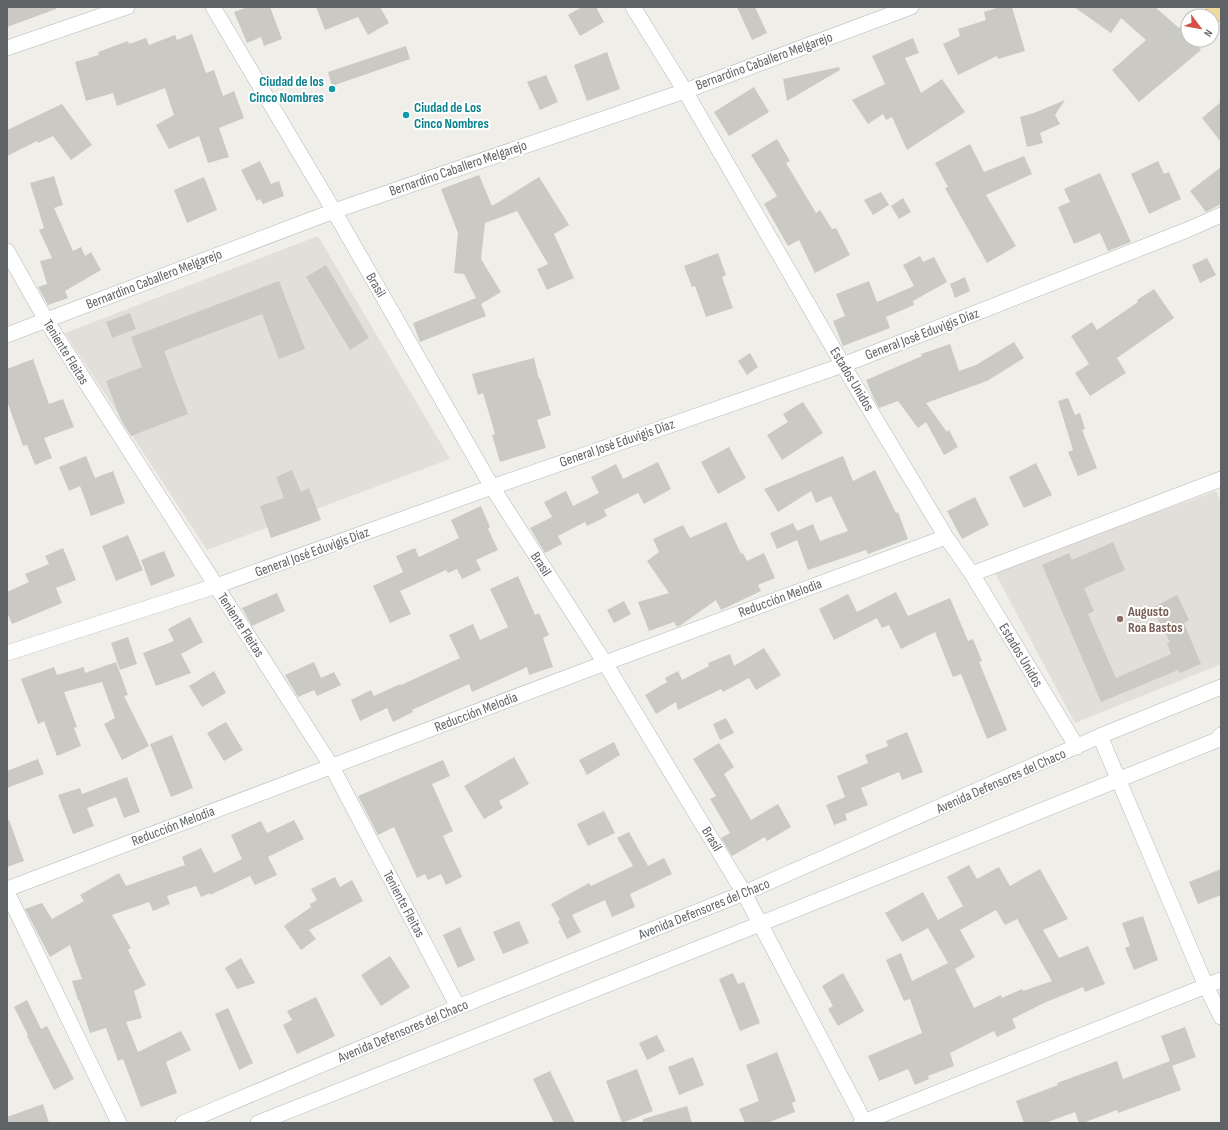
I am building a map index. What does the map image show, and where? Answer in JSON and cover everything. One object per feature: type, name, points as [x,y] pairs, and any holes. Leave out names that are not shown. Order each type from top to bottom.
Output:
[{"type":"highway","points":[[1217,7],[1221,10]]},
{"type":"street","points":[[7,48],[127,7]]},
{"type":"street","name":"Brasil","points":[[212,7],[334,211],[492,487],[605,663],[744,893],[863,1122]]},
{"type":"street","name":"Estados Unidos","points":[[633,7],[685,91],[843,365],[946,537],[972,574],[1077,747]]},
{"type":"street","name":"Bernardino Caballero Melgarejo","points":[[7,335],[334,211],[685,91],[911,7]]},
{"type":"street","name":"General José Eduvigis Díaz","points":[[7,653],[216,586],[492,487],[843,365],[1173,236],[1221,215]]},
{"type":"street","name":"Teniente Fleitas","points":[[7,251],[46,320],[332,766],[458,1007]]},
{"type":"street","points":[[972,574],[1221,479]]},
{"type":"street","name":"Reducción Melodia","points":[[7,889],[605,663],[946,537]]},
{"type":"street","name":"Avenida Defensores del Chaco","points":[[183,1123],[458,1007],[744,893],[1100,736],[1221,687]]},
{"type":"street","points":[[258,1123],[1118,780],[1217,740],[1221,735]]},
{"type":"street","points":[[1100,736],[1206,986],[1221,1017]]},
{"type":"street","points":[[7,892],[120,1123]]},
{"type":"street","points":[[863,1122],[1221,980]]},
{"type":"shaded area","points":[[318,236],[450,459],[207,550],[65,333]]},
{"type":"shaded area","name":"Augusto Roa Bastos","points":[[1216,491],[1221,502],[1221,664],[1075,723],[995,573],[1016,563]]},
{"type":"building","points":[[7,7],[56,7],[56,9],[7,27]]},
{"type":"building","points":[[248,7],[270,7],[282,39],[264,46],[261,37],[247,43],[234,12]]},
{"type":"building","points":[[316,7],[380,7],[389,23],[368,35],[358,17],[325,30]]},
{"type":"building","points":[[582,7],[596,7],[604,22],[580,36],[568,15]]},
{"type":"building","points":[[737,7],[755,7],[767,33],[752,40]]},
{"type":"building","points":[[1000,7],[1012,7],[1025,51],[998,59],[997,56],[958,75],[943,44],[960,36],[958,29],[986,20],[984,12]]},
{"type":"building","points":[[1074,7],[1155,7],[1179,28],[1180,27],[1180,48],[1199,48],[1201,50],[1139,102],[1112,70],[1146,40],[1121,18],[1111,33]]},
{"type":"building","points":[[192,34],[206,73],[214,70],[223,96],[234,91],[244,118],[219,128],[229,157],[208,163],[199,136],[169,149],[156,125],[174,115],[165,88],[117,106],[113,93],[86,101],[75,62],[99,55],[98,52],[128,41],[129,44],[146,38],[149,45],[175,35],[177,40]]},
{"type":"building","points":[[913,38],[919,53],[905,58],[921,93],[942,79],[965,112],[907,150],[892,117],[886,120],[883,114],[868,124],[852,100],[885,84],[872,56]]},
{"type":"building","points":[[406,46],[410,59],[332,86],[328,72]]},
{"type":"building","points":[[607,52],[620,89],[587,101],[574,65]]},
{"type":"building","points":[[839,67],[840,70],[787,101],[783,79]]},
{"type":"building","points":[[546,75],[558,102],[540,110],[527,82]]},
{"type":"building","points":[[754,87],[769,112],[729,136],[714,112]]},
{"type":"building","points":[[1065,100],[1055,115],[1060,124],[1040,133],[1043,143],[1027,147],[1020,117],[1034,113]]},
{"type":"building","points":[[1221,102],[1221,142],[1202,118]]},
{"type":"building","points":[[62,104],[92,145],[71,160],[53,136],[38,143],[37,141],[7,156],[7,130]]},
{"type":"building","points":[[777,139],[790,161],[786,163],[816,213],[820,210],[832,229],[836,228],[850,255],[815,273],[799,240],[788,246],[764,204],[777,196],[751,155]]},
{"type":"building","points":[[970,144],[984,172],[1024,156],[1032,174],[986,195],[1016,246],[987,263],[945,188],[948,187],[935,163]]},
{"type":"building","points":[[260,161],[271,184],[279,181],[284,196],[263,204],[260,199],[257,201],[241,170]]},
{"type":"building","points":[[1158,161],[1164,174],[1169,172],[1181,199],[1149,214],[1131,174]]},
{"type":"building","points":[[1221,167],[1221,204],[1206,212],[1190,191]]},
{"type":"building","points":[[1100,173],[1131,242],[1108,251],[1100,233],[1074,244],[1058,207],[1070,202],[1064,189]]},
{"type":"building","points":[[479,175],[492,206],[539,177],[569,225],[554,234],[574,278],[547,290],[537,269],[548,264],[517,211],[485,223],[481,259],[501,292],[481,304],[486,316],[420,342],[413,323],[476,298],[464,274],[454,273],[458,233],[441,189]]},
{"type":"building","points":[[54,176],[63,205],[54,208],[73,251],[81,247],[85,256],[91,252],[101,270],[65,291],[68,298],[48,305],[38,287],[47,284],[40,261],[52,258],[39,230],[44,228],[30,183]]},
{"type":"building","points":[[204,177],[217,210],[187,223],[174,190]]},
{"type":"building","points":[[881,192],[889,205],[873,215],[864,200]]},
{"type":"building","points":[[903,198],[911,212],[899,219],[891,206]]},
{"type":"building","points":[[718,253],[726,275],[722,277],[733,308],[706,317],[695,286],[692,287],[684,266]]},
{"type":"building","points":[[920,256],[923,262],[934,257],[947,282],[913,301],[914,305],[886,317],[890,328],[843,346],[833,321],[845,316],[836,294],[869,281],[877,302],[914,286],[903,265]]},
{"type":"building","points":[[1207,258],[1216,275],[1200,283],[1192,265]]},
{"type":"building","points":[[326,265],[369,338],[350,350],[306,277]]},
{"type":"building","points":[[965,277],[970,291],[955,298],[950,284]]},
{"type":"building","points":[[279,281],[305,349],[279,359],[262,314],[164,351],[188,414],[131,436],[121,420],[106,381],[142,367],[131,337]]},
{"type":"building","points":[[1154,289],[1174,318],[1117,358],[1126,373],[1090,396],[1075,373],[1089,364],[1071,336],[1092,322],[1097,330],[1138,302],[1137,300]]},
{"type":"building","points":[[130,313],[136,329],[112,338],[106,322]]},
{"type":"building","points":[[1014,342],[1024,358],[987,381],[926,403],[947,432],[949,430],[958,447],[944,455],[926,422],[918,428],[898,401],[879,408],[866,380],[922,356],[921,354],[950,344],[959,371],[976,365]]},
{"type":"building","points":[[750,353],[758,367],[747,375],[738,361]]},
{"type":"building","points":[[534,358],[539,379],[540,378],[551,415],[537,420],[546,448],[500,462],[492,435],[495,434],[483,393],[478,395],[472,374]]},
{"type":"building","points":[[33,359],[49,404],[63,399],[74,427],[44,438],[52,458],[35,465],[27,445],[23,446],[7,401],[7,369]]},
{"type":"building","points":[[1068,398],[1075,415],[1080,413],[1085,429],[1082,430],[1097,468],[1078,476],[1068,452],[1073,450],[1058,401]]},
{"type":"building","points":[[803,402],[823,433],[782,460],[767,435],[788,422],[783,414]]},
{"type":"building","points":[[729,447],[746,478],[718,494],[701,462]]},
{"type":"building","points":[[86,456],[95,478],[113,471],[125,503],[91,516],[80,486],[69,491],[59,467]]},
{"type":"building","points":[[843,456],[853,481],[875,470],[896,513],[898,512],[908,539],[868,554],[866,550],[808,570],[797,540],[777,549],[770,533],[793,523],[797,531],[813,524],[820,541],[848,531],[831,496],[816,503],[811,491],[778,512],[764,489]]},
{"type":"building","points":[[658,462],[671,489],[644,504],[638,493],[604,510],[607,516],[587,526],[585,522],[558,536],[562,544],[545,553],[530,528],[552,517],[544,502],[566,491],[573,506],[599,493],[591,477],[616,464],[623,479]]},
{"type":"building","points":[[1036,463],[1052,495],[1024,508],[1009,477]]},
{"type":"building","points":[[292,470],[301,492],[309,488],[321,520],[271,538],[260,506],[284,498],[276,477]]},
{"type":"building","points":[[975,497],[989,525],[962,539],[947,511]]},
{"type":"building","points":[[481,506],[490,527],[488,529],[498,550],[476,560],[481,570],[462,579],[457,569],[448,573],[446,570],[400,591],[411,614],[390,623],[373,586],[403,572],[396,556],[415,548],[419,557],[459,538],[451,520]]},
{"type":"building","points":[[726,522],[741,554],[743,553],[747,561],[764,553],[775,578],[758,585],[761,591],[721,610],[716,600],[677,627],[674,622],[649,631],[638,602],[669,593],[647,561],[659,552],[653,539],[683,525],[690,538]]},
{"type":"building","points":[[128,535],[143,570],[116,581],[102,546]]},
{"type":"building","points":[[1113,542],[1125,570],[1084,588],[1094,611],[1088,614],[1116,678],[1171,654],[1167,643],[1170,642],[1152,608],[1177,595],[1189,620],[1184,623],[1201,664],[1180,673],[1178,670],[1101,702],[1042,565],[1069,553],[1072,560]]},
{"type":"building","points":[[63,548],[76,580],[56,588],[62,603],[12,624],[7,612],[7,592],[29,582],[25,574],[49,564],[45,556]]},
{"type":"building","points":[[164,551],[175,576],[151,586],[141,560]]},
{"type":"building","points":[[518,576],[535,615],[539,613],[549,635],[543,638],[553,667],[529,675],[527,667],[472,692],[469,684],[412,710],[413,712],[393,722],[387,708],[360,721],[351,700],[371,690],[374,696],[460,658],[449,635],[473,624],[480,640],[508,627],[490,589]]},
{"type":"building","points":[[896,592],[908,616],[950,598],[968,641],[973,639],[982,661],[979,662],[1007,730],[987,739],[961,674],[953,677],[935,632],[901,649],[889,625],[882,628],[877,618],[834,640],[819,609],[848,594],[857,612]]},
{"type":"building","points":[[277,593],[285,611],[252,626],[242,608]]},
{"type":"building","points":[[624,601],[631,614],[614,623],[607,610]]},
{"type":"building","points":[[190,617],[203,642],[181,654],[191,673],[156,686],[143,653],[174,641],[168,629]]},
{"type":"building","points":[[128,637],[137,664],[120,670],[111,643]]},
{"type":"building","points":[[764,648],[781,675],[756,690],[749,678],[723,692],[721,689],[678,710],[676,702],[656,714],[645,695],[667,682],[665,678],[678,671],[682,680],[709,666],[708,663],[730,654],[734,666]]},
{"type":"building","points":[[116,662],[128,695],[124,696],[149,746],[122,760],[104,724],[115,718],[102,682],[64,692],[77,727],[74,728],[81,746],[57,756],[44,721],[38,724],[21,679],[54,667],[57,675],[84,667],[85,673]]},
{"type":"building","points":[[314,662],[321,678],[334,672],[341,685],[317,696],[314,690],[298,697],[285,675]]},
{"type":"building","points":[[214,671],[226,693],[202,707],[189,686]]},
{"type":"building","points":[[726,718],[734,733],[720,740],[713,724]]},
{"type":"building","points":[[226,722],[243,750],[224,761],[207,733]]},
{"type":"building","points":[[907,732],[923,772],[902,780],[899,772],[861,788],[868,805],[845,814],[847,820],[834,825],[826,805],[845,797],[837,776],[868,763],[865,755],[888,746],[886,741]]},
{"type":"building","points":[[172,735],[193,788],[171,797],[150,744]]},
{"type":"building","points":[[614,742],[620,755],[587,775],[579,760]]},
{"type":"building","points":[[719,743],[734,767],[724,774],[751,820],[778,804],[791,827],[767,841],[765,837],[732,856],[721,838],[730,833],[710,799],[716,796],[693,759]]},
{"type":"building","points":[[514,757],[529,784],[499,801],[503,808],[484,819],[464,786]]},
{"type":"building","points":[[38,759],[44,774],[7,788],[7,771]]},
{"type":"building","points":[[443,760],[450,776],[432,784],[453,831],[443,836],[462,877],[446,885],[441,874],[428,880],[425,874],[417,878],[394,827],[378,835],[358,796]]},
{"type":"building","points":[[127,777],[140,812],[124,818],[116,797],[87,808],[94,826],[73,834],[58,795],[80,788],[82,794]]},
{"type":"building","points":[[604,811],[615,833],[588,846],[577,824]]},
{"type":"building","points":[[7,820],[9,820],[24,861],[7,867]]},
{"type":"building","points":[[294,820],[304,839],[268,857],[277,875],[255,885],[250,876],[210,895],[210,893],[201,897],[196,886],[167,896],[170,904],[153,911],[149,902],[112,915],[131,948],[128,950],[146,985],[134,991],[142,1018],[126,1022],[138,1052],[181,1031],[191,1050],[166,1062],[177,1093],[141,1107],[123,1059],[118,1061],[106,1028],[90,1033],[72,981],[82,979],[70,945],[50,957],[25,909],[42,903],[52,919],[84,901],[80,895],[119,873],[126,886],[185,865],[182,857],[201,848],[214,873],[242,859],[231,835],[261,821],[267,833]]},
{"type":"building","points":[[629,832],[648,866],[664,858],[672,874],[630,894],[635,907],[612,917],[605,900],[572,915],[581,932],[567,939],[558,921],[560,920],[551,904],[589,883],[591,886],[633,866],[617,838]]},
{"type":"building","points":[[969,865],[977,879],[999,867],[1010,886],[1040,869],[1068,919],[1043,930],[1059,958],[1088,946],[1105,984],[1085,992],[1083,987],[1044,1003],[1012,1019],[1016,1028],[997,1037],[994,1031],[950,1053],[954,1066],[928,1076],[929,1079],[915,1085],[908,1069],[879,1081],[868,1056],[922,1033],[910,999],[904,1001],[886,960],[901,953],[912,981],[948,963],[928,928],[902,942],[885,913],[923,892],[938,920],[963,906],[947,877]],"holes":[[[996,910],[1005,925],[1017,919],[1052,981],[1023,991],[1022,989],[1002,998],[1001,995],[974,1008],[955,969],[975,957],[960,930]]]},
{"type":"building","points":[[1221,869],[1221,895],[1198,904],[1189,882]]},
{"type":"building","points":[[335,877],[340,887],[352,880],[363,901],[309,930],[316,939],[301,950],[284,926],[311,907],[310,904],[317,900],[311,889]]},
{"type":"building","points":[[1143,916],[1158,960],[1134,970],[1125,948],[1130,946],[1122,923]]},
{"type":"building","points":[[519,921],[529,943],[503,954],[493,932]]},
{"type":"building","points":[[460,927],[475,960],[458,968],[443,935]]},
{"type":"building","points":[[390,956],[410,987],[381,1006],[361,975]]},
{"type":"building","points":[[241,958],[255,983],[237,989],[225,968]]},
{"type":"building","points":[[733,973],[738,984],[744,982],[760,1023],[740,1031],[719,979]]},
{"type":"building","points":[[843,973],[864,1011],[838,1026],[828,1009],[833,1006],[822,986]]},
{"type":"building","points":[[316,997],[335,1036],[297,1054],[283,1025],[292,1020],[287,1011]]},
{"type":"building","points":[[27,1000],[41,1029],[47,1026],[74,1079],[54,1090],[14,1007]]},
{"type":"building","points":[[228,1008],[253,1063],[239,1070],[215,1014]]},
{"type":"building","points":[[1185,1027],[1196,1057],[1172,1066],[1181,1090],[1118,1113],[1117,1110],[1083,1123],[1079,1123],[1075,1112],[1045,1123],[1024,1123],[1016,1101],[1058,1085],[1057,1083],[1117,1061],[1123,1079],[1170,1061],[1161,1036]]},
{"type":"building","points":[[657,1035],[665,1051],[647,1060],[639,1043]]},
{"type":"building","points":[[777,1052],[796,1101],[792,1103],[795,1112],[767,1123],[745,1123],[739,1109],[759,1101],[746,1065]]},
{"type":"building","points":[[693,1057],[704,1085],[679,1095],[668,1067]]},
{"type":"building","points":[[637,1069],[653,1111],[622,1123],[606,1081]]},
{"type":"building","points":[[550,1071],[575,1123],[554,1123],[533,1079]]},
{"type":"building","points":[[43,1104],[49,1123],[7,1123],[7,1117]]},
{"type":"building","points":[[687,1106],[692,1123],[643,1123],[643,1119]]},
{"type":"place","name":"Ciudad de los Cinco Nombres","points":[[332,89]]},
{"type":"place","name":"Ciudad de Los Cinco Nombres","points":[[406,115]]},
{"type":"place","name":"Augusto Roa Bastos","points":[[1120,619]]}]
